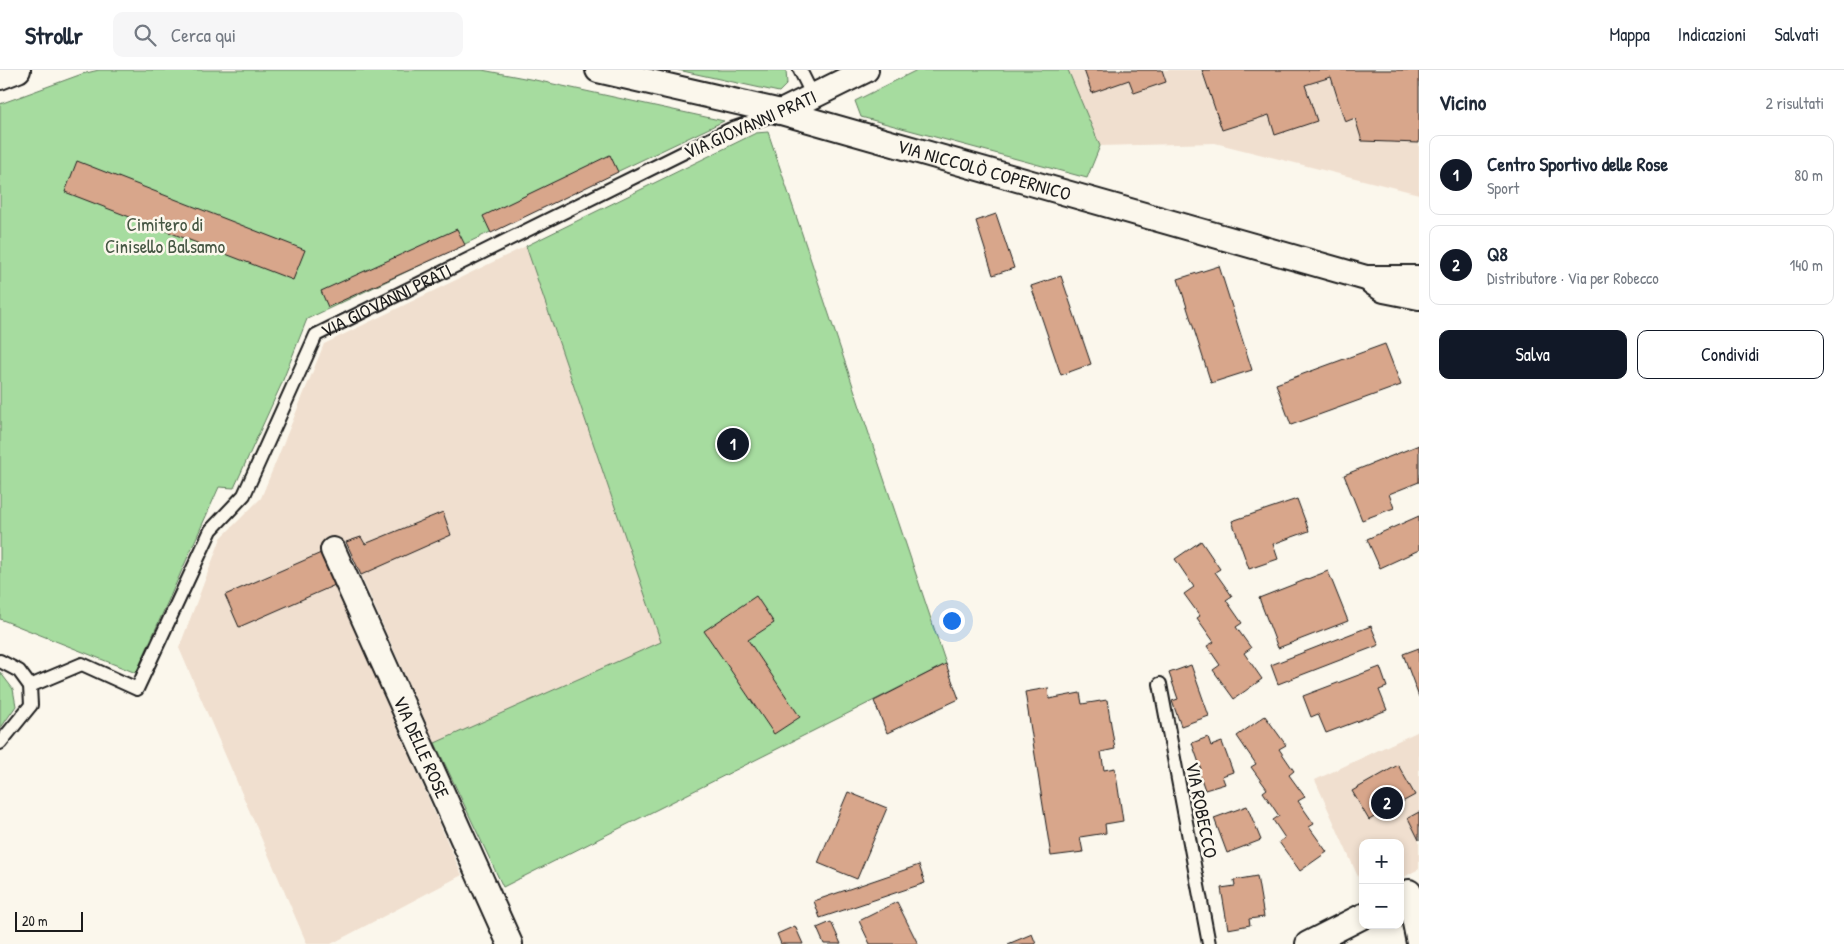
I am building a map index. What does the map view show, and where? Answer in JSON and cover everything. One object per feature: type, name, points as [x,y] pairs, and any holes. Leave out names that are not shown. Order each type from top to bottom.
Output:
[{"type":"street","points":[[0,77],[18,70]]},
{"type":"street","name":"VIA NICCOLÒ COPERNICO","points":[[598,70],[780,112],[1366,278],[1419,278]]},
{"type":"street","name":"VIA GIOVANNI PRATI","points":[[780,112],[866,70]]},
{"type":"street","name":"VIA NICCOLÒ COPERNICO","points":[[1366,278],[1384,290],[1419,297]]},
{"type":"street","name":"VIA DELLE ROSE","points":[[333,550],[510,944]]},
{"type":"street","points":[[1409,892],[1419,943]]},
{"type":"street","points":[[1308,944],[1359,918]]},
{"type":"lane","points":[[800,70],[813,96]]},
{"type":"lane","name":"VIA GIOVANNI PRATI","points":[[30,686],[82,664],[137,689],[211,530],[244,495],[316,335],[732,129],[780,112]]},
{"type":"lane","points":[[0,661],[19,671],[30,686],[31,705],[0,743]]},
{"type":"lane","name":"VIA ROBECCO","points":[[1160,684],[1208,944]]},
{"type":"shaded area","points":[[1068,70],[1419,70],[1419,194],[1215,143],[1100,146]]},
{"type":"shaded area","points":[[526,246],[661,642],[435,743],[346,542],[321,553],[462,875],[331,944],[307,944],[179,648],[221,538],[261,498],[324,344]]},
{"type":"shaded area","points":[[1419,731],[1419,869],[1404,877],[1404,839],[1359,839],[1359,879],[1315,780]]},
{"type":"green space","name":"Cimitero di Cinisello Balsamo","points":[[99,70],[482,70],[724,121],[307,319],[281,385],[234,488],[219,487],[136,673],[0,619],[0,104],[82,74]]},
{"type":"green space","points":[[678,70],[786,70],[787,84],[779,92]]},
{"type":"green space","points":[[917,70],[1068,70],[1100,146],[1087,178],[861,117],[855,101]]},
{"type":"green space","points":[[768,132],[946,664],[503,887],[435,743],[661,642],[526,246],[756,133]]},
{"type":"green space","points":[[0,672],[13,689],[16,706],[0,729]]},
{"type":"building","points":[[1084,70],[1162,70],[1166,82],[1134,93],[1129,80],[1092,93]]},
{"type":"building","points":[[1202,70],[1419,70],[1419,143],[1362,141],[1355,118],[1345,122],[1331,77],[1305,85],[1317,121],[1275,135],[1269,115],[1222,130]]},
{"type":"building","points":[[610,155],[618,172],[491,233],[483,216]]},
{"type":"building","points":[[77,161],[305,250],[293,280],[65,192]]},
{"type":"building","points":[[996,214],[1014,268],[993,275],[976,221]]},
{"type":"building","points":[[457,229],[465,245],[328,307],[321,291]]},
{"type":"building","points":[[1219,266],[1252,370],[1211,383],[1178,279]]},
{"type":"building","points":[[1061,276],[1091,364],[1061,375],[1031,286]]},
{"type":"building","points":[[1385,344],[1401,385],[1291,425],[1276,384]]},
{"type":"building","points":[[1419,445],[1419,482],[1389,494],[1394,508],[1362,520],[1344,475]]},
{"type":"building","points":[[1297,499],[1309,531],[1273,544],[1278,559],[1249,569],[1232,521]]},
{"type":"building","points":[[443,512],[451,535],[361,575],[346,542],[361,537],[365,544]]},
{"type":"building","points":[[1419,516],[1419,550],[1380,568],[1367,539]]},
{"type":"building","points":[[1201,541],[1220,569],[1215,572],[1232,596],[1226,600],[1242,623],[1236,627],[1251,648],[1244,653],[1262,679],[1234,699],[1213,670],[1220,665],[1207,646],[1214,642],[1197,618],[1200,616],[1184,594],[1194,587],[1175,559]]},
{"type":"building","points":[[321,553],[335,585],[239,627],[225,595]]},
{"type":"building","points":[[1328,571],[1348,621],[1278,648],[1259,598]]},
{"type":"building","points":[[756,596],[774,623],[748,640],[800,717],[774,734],[704,631]]},
{"type":"building","points":[[1371,626],[1379,645],[1278,684],[1271,665]]},
{"type":"building","points":[[1419,648],[1419,697],[1403,654]]},
{"type":"building","points":[[946,664],[959,699],[887,733],[874,701]]},
{"type":"building","points":[[1191,665],[1209,716],[1181,726],[1172,701],[1178,699],[1169,673]]},
{"type":"building","points":[[1380,667],[1387,687],[1379,690],[1387,710],[1326,733],[1318,714],[1311,717],[1303,696]]},
{"type":"building","points":[[1048,688],[1049,699],[1080,693],[1082,704],[1107,700],[1115,749],[1101,752],[1104,770],[1115,768],[1123,821],[1105,824],[1106,833],[1080,837],[1083,852],[1051,856],[1025,692]]},
{"type":"building","points":[[1265,716],[1286,745],[1279,749],[1294,771],[1289,775],[1305,797],[1298,801],[1314,824],[1309,827],[1327,852],[1300,871],[1279,842],[1285,838],[1273,820],[1279,816],[1263,792],[1267,789],[1251,767],[1256,764],[1237,736]]},
{"type":"building","points":[[1208,737],[1211,746],[1222,742],[1233,772],[1222,776],[1225,784],[1205,790],[1198,770],[1201,769],[1192,743]]},
{"type":"building","points":[[1398,765],[1415,795],[1369,820],[1352,791]]},
{"type":"building","points":[[848,792],[887,808],[857,879],[818,863]]},
{"type":"building","points":[[1247,806],[1261,840],[1227,853],[1214,818]]},
{"type":"building","points":[[1419,812],[1419,840],[1408,818]]},
{"type":"building","points":[[919,865],[925,883],[820,918],[814,901]]},
{"type":"building","points":[[1257,876],[1264,917],[1249,919],[1250,925],[1228,929],[1221,888],[1235,886],[1234,880]]},
{"type":"building","points":[[897,902],[918,944],[870,944],[859,921]]},
{"type":"building","points":[[831,922],[841,944],[824,944],[817,928]]},
{"type":"building","points":[[795,926],[803,944],[781,944],[777,934]]},
{"type":"building","points":[[1032,934],[1036,944],[1008,944]]},
{"type":"place","name":"Centro Sportivo delle Rose","points":[[733,444]]},
{"type":"place","name":"Q8","points":[[1387,803]]}]
